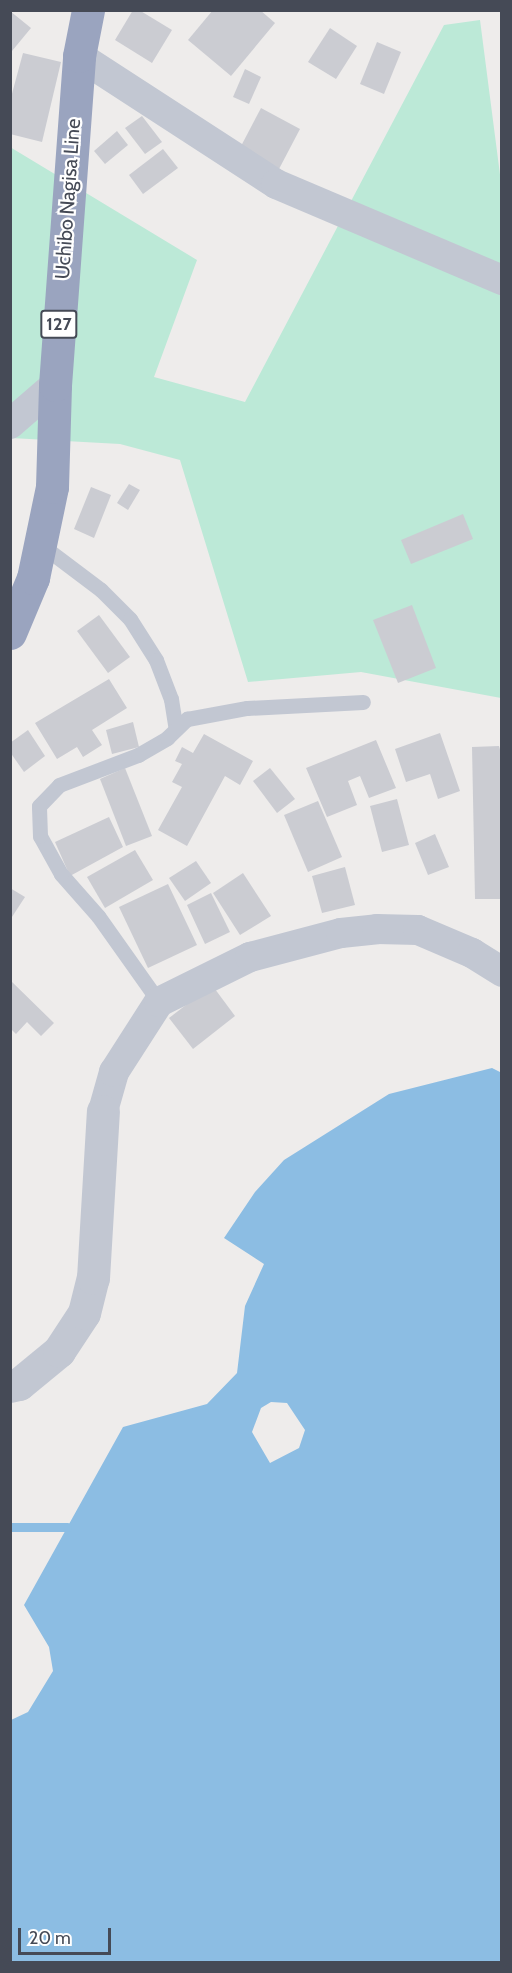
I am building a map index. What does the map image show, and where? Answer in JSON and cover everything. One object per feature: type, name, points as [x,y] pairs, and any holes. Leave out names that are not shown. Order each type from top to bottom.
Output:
[{"type":"highway","name":"Uchibo Nagisa Line","points":[[10,633],[33,578],[52,487],[55,385],[79,56],[88,10]]},
{"type":"street","points":[[79,56],[276,184],[501,280]]},
{"type":"street","points":[[10,423],[55,385]]},
{"type":"street","points":[[10,1386],[19,1383],[59,1351],[84,1313],[93,1278],[104,1111],[114,1072],[159,1002],[250,957],[341,933],[377,929],[418,930],[472,953],[501,972]]},
{"type":"lane","points":[[40,544],[101,590],[130,619],[156,660],[171,699],[176,729]]},
{"type":"lane","points":[[159,1002],[98,916],[61,874],[40,836],[39,806],[59,785],[138,755],[167,738],[187,719],[247,708],[363,702]]},
{"type":"green space","points":[[480,20],[502,190],[501,698],[361,672],[248,682],[180,460],[120,444],[11,438],[10,147],[197,260],[154,377],[245,402],[444,25]]},
{"type":"water","points":[[492,1068],[502,1073],[501,1962],[11,1962],[11,1720],[28,1712],[53,1671],[49,1647],[24,1605],[123,1427],[207,1404],[237,1373],[245,1306],[264,1264],[224,1238],[255,1192],[284,1160],[389,1094]],"holes":[[[271,1402],[287,1403],[305,1430],[299,1448],[270,1463],[252,1432],[261,1408]]]},
{"type":"building","points":[[133,10],[139,10],[172,30],[152,63],[115,40]]},
{"type":"building","points":[[213,10],[260,10],[275,23],[231,76],[188,40]]},
{"type":"building","points":[[10,11],[31,28],[12,51],[10,50]]},
{"type":"building","points":[[330,28],[357,46],[336,79],[308,62]]},
{"type":"building","points":[[377,42],[401,52],[384,94],[360,84]]},
{"type":"building","points":[[23,53],[61,62],[42,142],[10,134],[10,101]]},
{"type":"building","points":[[245,69],[261,77],[249,104],[233,97]]},
{"type":"building","points":[[261,108],[300,129],[279,169],[240,148]]},
{"type":"building","points":[[142,116],[162,142],[145,154],[125,128]]},
{"type":"building","points":[[117,131],[128,145],[105,164],[94,151]]},
{"type":"building","points":[[163,149],[178,168],[143,194],[129,175]]},
{"type":"building","points":[[129,484],[140,490],[128,510],[117,503]]},
{"type":"building","points":[[91,487],[111,495],[94,538],[74,529]]},
{"type":"building","points":[[463,514],[473,539],[411,564],[401,540]]},
{"type":"building","points":[[412,605],[436,668],[398,683],[373,620]]},
{"type":"building","points":[[99,615],[130,657],[108,673],[77,631]]},
{"type":"building","points":[[109,679],[127,708],[92,730],[102,745],[83,757],[77,747],[57,759],[35,723]]},
{"type":"building","points":[[133,722],[139,747],[112,754],[106,730]]},
{"type":"building","points":[[28,730],[45,756],[24,772],[10,752],[10,743]]},
{"type":"building","points":[[440,733],[460,791],[438,799],[430,774],[406,782],[395,749]]},
{"type":"building","points":[[204,734],[253,761],[240,785],[225,776],[187,846],[158,830],[182,787],[172,782],[182,764],[175,761],[182,747],[193,753]]},
{"type":"building","points":[[376,740],[396,788],[369,798],[360,776],[348,781],[357,805],[327,817],[306,768]]},
{"type":"building","points":[[499,746],[502,756],[502,899],[475,899],[472,747]]},
{"type":"building","points":[[125,768],[152,836],[126,846],[100,779]]},
{"type":"building","points":[[270,768],[295,799],[277,813],[253,781]]},
{"type":"building","points":[[397,799],[409,845],[382,852],[370,806]]},
{"type":"building","points":[[318,801],[342,857],[308,872],[284,815]]},
{"type":"building","points":[[109,817],[123,847],[70,876],[55,842]]},
{"type":"building","points":[[435,834],[449,867],[428,875],[415,843]]},
{"type":"building","points":[[135,850],[153,880],[105,908],[87,877]]},
{"type":"building","points":[[196,861],[211,883],[185,901],[169,878]]},
{"type":"building","points":[[345,867],[355,905],[322,913],[312,876]]},
{"type":"building","points":[[243,873],[271,916],[240,935],[213,893]]},
{"type":"building","points":[[168,884],[197,945],[148,968],[119,907]]},
{"type":"building","points":[[10,888],[25,897],[10,920]]},
{"type":"building","points":[[211,893],[230,932],[205,944],[187,905]]},
{"type":"building","points":[[10,980],[54,1023],[41,1036],[27,1022],[16,1034],[10,1028]]},
{"type":"building","points":[[212,985],[235,1016],[193,1049],[169,1018]]},
{"type":"waterway","points":[[10,1527],[67,1527]]}]
